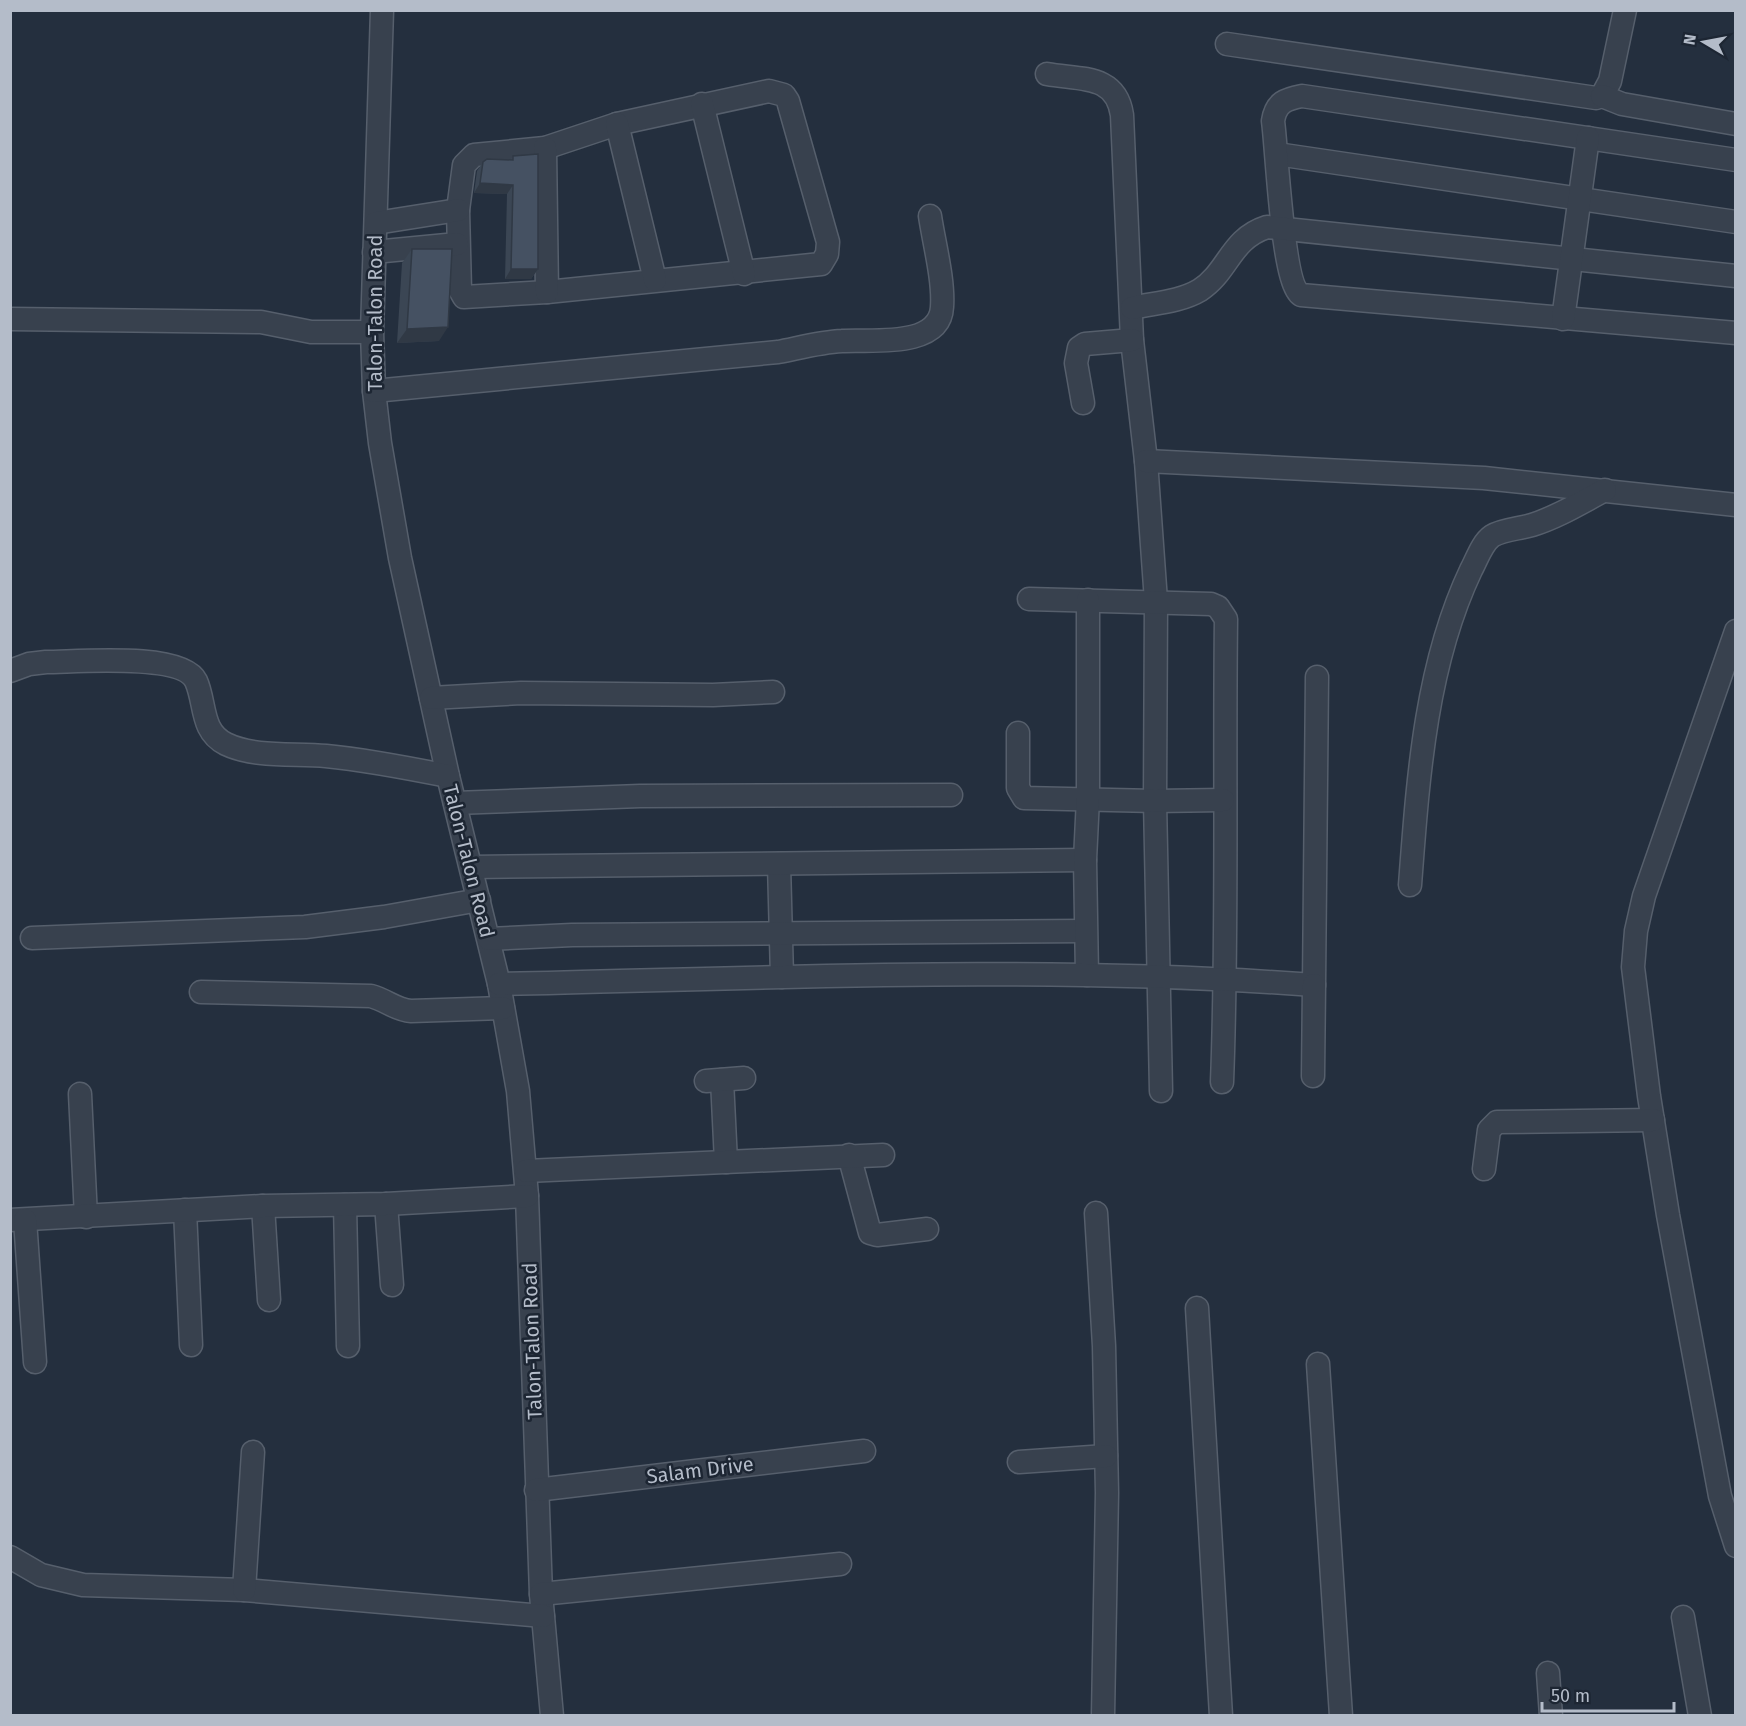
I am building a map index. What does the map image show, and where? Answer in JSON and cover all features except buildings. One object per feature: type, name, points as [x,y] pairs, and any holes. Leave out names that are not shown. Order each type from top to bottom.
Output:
[{"type":"street","name":"Talon-Talon Road","points":[[382,10],[372,332],[374,391],[398,546],[448,776],[499,984],[518,1092],[526,1171],[542,1605],[552,1716]]},
{"type":"street","points":[[1602,96],[1610,81],[1625,10]]},
{"type":"street","points":[[1227,44],[1536,90],[1596,98],[1602,96],[1622,104],[1736,124]]},
{"type":"street","points":[[1047,75],[1097,82],[1108,86],[1120,99],[1132,340],[1146,461],[1156,601],[1155,801],[1161,1091]]},
{"type":"street","points":[[769,91],[784,95],[788,101],[828,242],[827,255],[821,264],[744,274],[655,280],[547,292],[464,297],[460,290],[457,243],[458,210],[464,165],[468,159],[474,155],[544,148],[617,124],[769,91]]},
{"type":"street","points":[[1736,160],[1302,96],[1287,99],[1274,112],[1282,228],[1293,285],[1301,295],[1736,333]]},
{"type":"street","points":[[702,104],[744,274]]},
{"type":"street","points":[[617,124],[655,280]]},
{"type":"street","points":[[1563,319],[1588,138]]},
{"type":"street","points":[[544,148],[547,292]]},
{"type":"street","points":[[1277,154],[1736,222]]},
{"type":"street","points":[[376,224],[458,210]]},
{"type":"street","points":[[374,391],[778,352],[841,341],[896,340],[920,334],[931,328],[942,309],[930,216]]},
{"type":"street","points":[[1132,308],[1194,293],[1214,277],[1241,240],[1267,227],[1736,276]]},
{"type":"street","points":[[374,252],[457,243]]},
{"type":"street","points":[[10,319],[261,322],[311,332],[372,332]]},
{"type":"street","points":[[1083,403],[1077,363],[1079,348],[1085,344],[1132,340]]},
{"type":"street","points":[[1146,461],[1484,478],[1736,505]]},
{"type":"street","points":[[1410,885],[1417,790],[1428,714],[1445,642],[1465,584],[1482,548],[1497,534],[1554,517],[1605,490]]},
{"type":"street","points":[[1029,599],[1211,604],[1218,607],[1226,619],[1223,800],[1226,978],[1222,1082]]},
{"type":"street","points":[[1087,975],[1085,860],[1088,798],[1088,600]]},
{"type":"street","points":[[1736,631],[1644,896],[1636,931],[1634,978],[1653,1120],[1720,1496],[1736,1546]]},
{"type":"street","points":[[10,671],[29,664],[46,662],[165,663],[189,671],[196,681],[205,720],[215,736],[225,743],[241,749],[328,756],[448,776]]},
{"type":"street","points":[[1313,1076],[1317,677]]},
{"type":"street","points":[[431,698],[520,693],[713,695],[773,692]]},
{"type":"street","points":[[1018,733],[1018,788],[1024,798],[1223,800]]},
{"type":"street","points":[[455,802],[640,796],[951,795]]},
{"type":"street","points":[[472,867],[1085,860]]},
{"type":"street","points":[[779,864],[783,935],[782,977]]},
{"type":"street","points":[[32,938],[305,927],[384,917],[479,900]]},
{"type":"street","points":[[489,939],[572,935],[1085,931]]},
{"type":"street","points":[[499,984],[782,977],[1087,975],[1226,978],[1314,985]]},
{"type":"street","points":[[201,992],[371,996],[386,1000],[400,1010],[411,1011],[503,1008]]},
{"type":"street","points":[[724,1080],[726,1162]]},
{"type":"street","points":[[80,1094],[86,1217]]},
{"type":"street","points":[[1484,1169],[1489,1130],[1497,1122],[1653,1120]]},
{"type":"street","points":[[849,1155],[870,1233],[877,1235],[927,1229]]},
{"type":"street","points":[[526,1171],[883,1155]]},
{"type":"street","points":[[35,1362],[18,1220],[263,1206],[386,1204],[527,1196]]},
{"type":"street","points":[[386,1204],[392,1285]]},
{"type":"street","points":[[345,1205],[348,1346]]},
{"type":"street","points":[[263,1206],[269,1300]]},
{"type":"street","points":[[185,1210],[191,1345]]},
{"type":"street","points":[[1096,1213],[1104,1346],[1106,1456],[1103,1716]]},
{"type":"street","points":[[1197,1308],[1221,1716]]},
{"type":"street","points":[[1318,1364],[1341,1716]]},
{"type":"street","name":"Salam Drive","points":[[536,1490],[864,1451]]},
{"type":"street","points":[[244,1590],[253,1452]]},
{"type":"street","points":[[1018,1462],[1106,1456]]},
{"type":"street","points":[[10,1557],[41,1575],[82,1586],[244,1590],[542,1605],[840,1564]]},
{"type":"street","points":[[1683,1617],[1700,1716]]},
{"type":"street","points":[[1548,1674],[1551,1716]]}]
